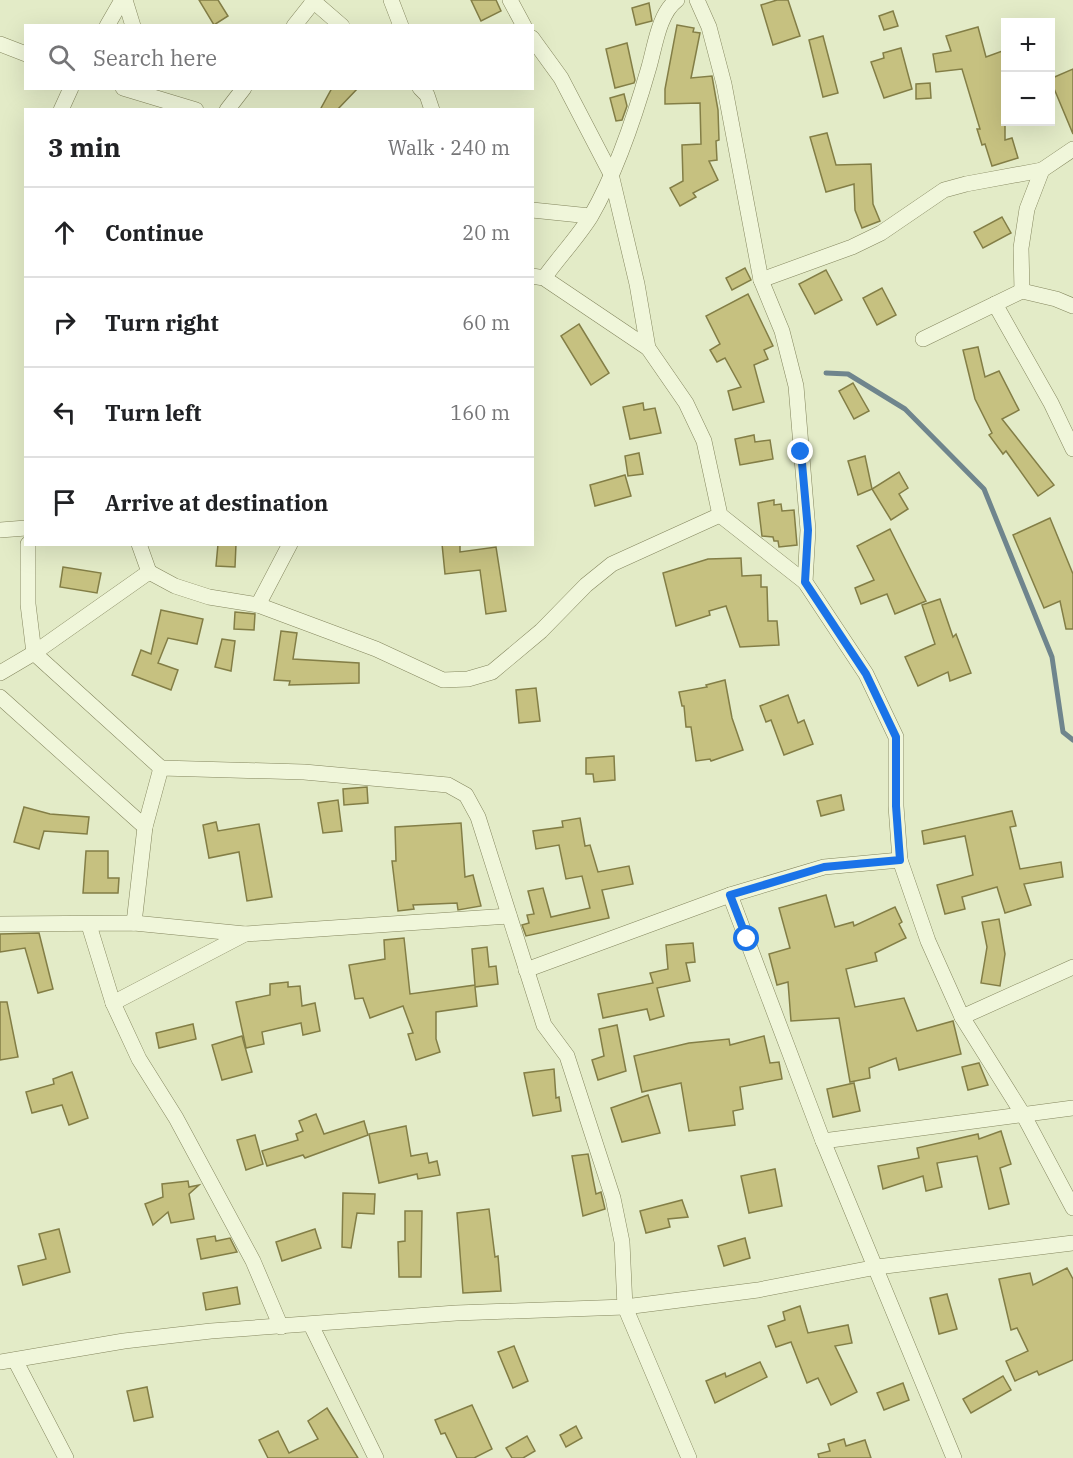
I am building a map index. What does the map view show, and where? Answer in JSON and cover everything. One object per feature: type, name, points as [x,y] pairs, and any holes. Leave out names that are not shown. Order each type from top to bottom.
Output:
[{"type":"street","points":[[108,24],[124,0]]},
{"type":"street","points":[[124,0],[132,24]]},
{"type":"street","points":[[392,0],[400,24]]},
{"type":"street","points":[[510,0],[524,24]]},
{"type":"street","points":[[676,0],[670,5],[658,36],[643,88],[611,174],[590,216],[538,277],[648,348],[686,403],[704,441],[720,515],[805,582],[866,674],[896,737],[896,806],[900,860],[928,940],[962,1017],[1024,1116],[1073,1208]]},
{"type":"street","points":[[698,0],[709,27],[724,84],[761,280],[782,331],[796,386],[808,530],[805,582]]},
{"type":"street","points":[[295,24],[312,1],[340,24]]},
{"type":"street","points":[[534,41],[561,78],[611,174],[637,284],[648,348]]},
{"type":"street","points":[[0,44],[24,53]]},
{"type":"street","points":[[62,108],[70,90]]},
{"type":"street","points":[[129,90],[189,108]]},
{"type":"street","points":[[229,108],[242,90]]},
{"type":"street","points":[[761,280],[872,237],[944,190],[1042,170],[1073,149]]},
{"type":"street","points":[[1022,291],[1021,248],[1027,209],[1042,170]]},
{"type":"street","points":[[534,210],[590,216]]},
{"type":"street","points":[[923,339],[1022,291],[1056,298],[1073,306]]},
{"type":"street","points":[[995,304],[1051,403],[1073,449]]},
{"type":"street","points":[[140,546],[149,572],[175,586],[201,594],[258,605],[376,649],[442,680],[468,679],[492,672],[541,631],[586,585],[612,564],[720,515]]},
{"type":"street","points":[[0,530],[24,528]]},
{"type":"street","points":[[28,546],[28,604],[34,653],[161,768],[304,772],[448,785],[466,795],[478,817],[544,1025],[567,1056],[613,1198],[622,1242],[625,1307],[689,1458]]},
{"type":"street","points":[[258,605],[289,546]]},
{"type":"street","points":[[0,673],[34,653],[149,572]]},
{"type":"street","points":[[0,697],[145,827]]},
{"type":"street","points":[[134,922],[145,827],[161,768]]},
{"type":"street","points":[[526,970],[730,895],[824,867],[900,860]]},
{"type":"street","points":[[730,895],[823,1141],[954,1458]]},
{"type":"street","points":[[0,924],[89,925],[134,922],[245,934],[509,916]]},
{"type":"street","points":[[89,925],[113,1003],[140,1059],[176,1118],[253,1261],[281,1327]]},
{"type":"street","points":[[113,1003],[245,934]]},
{"type":"street","points":[[962,1017],[1073,968]]},
{"type":"street","points":[[823,1141],[1073,1108]]},
{"type":"street","points":[[66,1458],[8,1361],[124,1341],[281,1327],[456,1313],[625,1307],[758,1290],[877,1267],[1073,1243]]},
{"type":"street","points":[[311,1325],[376,1458]]},
{"type":"building","points":[[199,0],[218,0],[228,16],[213,24]]},
{"type":"building","points":[[471,0],[496,0],[501,11],[481,21]]},
{"type":"building","points":[[777,0],[788,0],[800,36],[773,45],[761,5]]},
{"type":"building","points":[[649,3],[652,21],[636,25],[632,8]]},
{"type":"building","points":[[893,11],[898,26],[884,30],[879,16]]},
{"type":"building","points":[[677,25],[694,28],[693,32],[700,33],[691,78],[712,76],[718,110],[719,140],[716,141],[717,160],[709,161],[718,180],[693,193],[696,197],[680,206],[670,188],[683,181],[682,145],[701,144],[700,103],[665,104],[665,89]]},
{"type":"building","points":[[978,27],[986,57],[1001,51],[1001,126],[1005,126],[1005,140],[1012,138],[1018,158],[992,166],[977,129],[980,129],[962,69],[936,72],[933,54],[951,51],[946,36]]},
{"type":"building","points":[[823,36],[838,93],[823,97],[809,40]]},
{"type":"building","points":[[627,43],[635,80],[634,83],[615,88],[606,49]]},
{"type":"building","points":[[901,48],[912,89],[884,98],[871,62],[884,58],[883,53]]},
{"type":"building","points":[[1073,69],[1073,134],[1055,91],[1055,77]]},
{"type":"building","points":[[930,83],[931,98],[916,99],[916,84]]},
{"type":"building","points":[[331,90],[356,90],[339,108],[321,108]]},
{"type":"building","points":[[624,94],[627,106],[622,120],[616,121],[610,98]]},
{"type":"building","points":[[827,133],[836,165],[871,164],[873,204],[880,221],[862,228],[855,210],[854,184],[826,192],[810,137]]},
{"type":"building","points":[[1002,217],[1011,233],[983,248],[974,232]]},
{"type":"building","points":[[745,268],[751,280],[732,290],[726,278]]},
{"type":"building","points":[[826,270],[842,300],[815,314],[799,284]]},
{"type":"building","points":[[882,288],[896,315],[877,325],[863,298]]},
{"type":"building","points":[[748,294],[773,346],[764,350],[768,359],[754,365],[764,402],[733,410],[728,391],[741,387],[725,358],[717,362],[710,350],[720,344],[706,316]]},
{"type":"building","points":[[579,324],[609,373],[591,385],[561,336]]},
{"type":"building","points":[[978,347],[985,377],[999,371],[1019,410],[1002,419],[1054,485],[1038,496],[1006,451],[1003,454],[989,435],[992,433],[975,399],[963,350]]},
{"type":"building","points":[[853,383],[869,411],[854,419],[839,391]]},
{"type":"building","points":[[643,403],[644,410],[655,408],[661,433],[630,439],[623,407]]},
{"type":"building","points":[[754,435],[755,442],[770,440],[773,459],[740,465],[735,439]]},
{"type":"building","points":[[639,453],[643,474],[628,476],[625,456]]},
{"type":"building","points":[[865,456],[872,489],[858,495],[848,461]]},
{"type":"building","points":[[899,472],[908,488],[899,494],[908,509],[891,520],[872,489]]},
{"type":"building","points":[[625,475],[631,496],[595,506],[590,485]]},
{"type":"building","points":[[774,500],[774,505],[781,504],[782,511],[794,510],[797,545],[779,547],[778,541],[774,541],[773,537],[762,536],[758,503]]},
{"type":"building","points":[[1050,518],[1073,574],[1073,629],[1066,629],[1060,601],[1044,608],[1013,535]]},
{"type":"building","points":[[890,529],[926,601],[895,614],[887,594],[861,604],[855,588],[874,580],[857,546]]},
{"type":"building","points":[[218,546],[236,546],[235,567],[216,566]]},
{"type":"building","points":[[442,546],[460,546],[460,552],[496,547],[506,611],[486,614],[480,570],[445,574]]},
{"type":"building","points":[[741,558],[742,576],[761,575],[761,587],[767,587],[768,621],[777,621],[779,645],[740,647],[726,606],[709,611],[710,615],[676,626],[663,573],[708,559]]},
{"type":"building","points":[[63,567],[101,573],[97,593],[60,587]]},
{"type":"building","points":[[940,599],[953,637],[956,634],[971,673],[950,681],[948,672],[918,686],[905,657],[935,644],[922,605]]},
{"type":"building","points":[[161,610],[203,619],[197,644],[168,638],[158,663],[178,670],[171,690],[132,675],[141,650],[151,654]]},
{"type":"building","points":[[235,612],[255,614],[254,630],[234,629]]},
{"type":"building","points":[[281,631],[297,633],[293,659],[359,663],[359,683],[289,685],[290,681],[274,680]]},
{"type":"building","points":[[222,639],[235,641],[231,671],[215,667]]},
{"type":"building","points":[[725,680],[732,718],[743,750],[711,761],[710,759],[696,761],[691,727],[686,727],[684,706],[682,706],[679,692],[707,687],[706,685]]},
{"type":"building","points":[[536,688],[540,721],[519,723],[516,690]]},
{"type":"building","points":[[788,695],[798,723],[804,720],[813,744],[784,755],[771,720],[766,722],[760,706]]},
{"type":"building","points":[[614,756],[615,780],[594,782],[593,774],[586,774],[586,758]]},
{"type":"building","points":[[367,787],[368,803],[344,805],[343,789]]},
{"type":"building","points":[[841,795],[844,810],[821,816],[817,801]]},
{"type":"building","points":[[338,800],[342,831],[323,833],[318,803]]},
{"type":"building","points":[[24,807],[50,814],[89,817],[87,834],[44,831],[39,849],[14,842]]},
{"type":"building","points":[[1012,811],[1016,826],[1010,827],[1020,869],[1061,862],[1063,877],[1024,884],[1031,905],[1005,913],[997,887],[962,897],[965,909],[945,914],[937,885],[973,875],[965,836],[924,844],[922,831]]},
{"type":"building","points":[[580,818],[585,846],[590,845],[598,872],[629,866],[633,884],[602,890],[609,918],[526,936],[522,925],[529,923],[527,915],[534,914],[528,891],[543,888],[551,917],[590,908],[582,876],[566,879],[559,845],[536,849],[533,831],[563,827],[562,821]]},
{"type":"building","points":[[216,822],[218,831],[259,824],[272,897],[247,901],[239,852],[209,858],[203,825]]},
{"type":"building","points":[[461,823],[465,877],[473,875],[481,906],[458,910],[457,903],[413,905],[414,909],[398,911],[392,861],[396,861],[395,827]]},
{"type":"building","points":[[86,851],[108,851],[108,878],[119,878],[118,893],[83,893]]},
{"type":"building","points":[[826,895],[835,927],[853,922],[854,926],[895,907],[902,922],[899,924],[906,938],[875,953],[877,961],[846,969],[855,1007],[904,998],[917,1031],[953,1021],[961,1054],[899,1070],[896,1058],[869,1068],[870,1078],[850,1082],[839,1018],[791,1021],[788,982],[777,985],[769,954],[790,948],[779,908]]},
{"type":"building","points":[[999,919],[1005,954],[1000,986],[981,983],[987,947],[982,922]]},
{"type":"building","points":[[39,933],[53,989],[38,993],[25,948],[0,952],[0,934]]},
{"type":"building","points":[[404,938],[410,994],[475,985],[472,949],[487,947],[489,967],[496,966],[498,984],[475,987],[477,1006],[436,1012],[436,1039],[440,1052],[416,1060],[408,1034],[413,1033],[403,1006],[370,1018],[363,998],[355,999],[349,965],[385,959],[384,940]]},
{"type":"building","points":[[693,943],[695,962],[686,963],[690,981],[657,988],[664,1016],[650,1020],[647,1009],[603,1018],[598,994],[653,983],[650,973],[668,969],[666,945]]},
{"type":"building","points":[[288,982],[288,987],[300,986],[302,1006],[315,1003],[320,1031],[303,1035],[301,1023],[262,1032],[264,1044],[246,1048],[236,1002],[270,995],[270,984]]},
{"type":"building","points":[[0,1002],[7,1002],[18,1057],[0,1060]]},
{"type":"building","points":[[193,1024],[196,1039],[159,1048],[156,1033]]},
{"type":"building","points":[[617,1025],[626,1071],[598,1080],[592,1060],[604,1056],[599,1029]]},
{"type":"building","points":[[242,1036],[252,1072],[222,1080],[212,1045]]},
{"type":"building","points":[[764,1036],[770,1063],[779,1062],[782,1079],[740,1087],[743,1109],[733,1111],[735,1125],[689,1131],[681,1083],[642,1092],[634,1056],[689,1043],[729,1039],[730,1045]]},
{"type":"building","points":[[979,1063],[988,1085],[968,1090],[962,1067]]},
{"type":"building","points":[[554,1069],[556,1098],[559,1097],[561,1111],[533,1116],[524,1073]]},
{"type":"building","points":[[72,1072],[88,1118],[69,1125],[62,1105],[32,1113],[26,1092],[54,1084],[53,1079]]},
{"type":"building","points":[[854,1083],[860,1111],[833,1117],[827,1089]]},
{"type":"building","points":[[648,1095],[660,1133],[622,1142],[611,1108]]},
{"type":"building","points":[[316,1114],[324,1134],[364,1121],[368,1135],[305,1158],[303,1155],[267,1166],[262,1151],[298,1140],[296,1134],[303,1131],[299,1121]]},
{"type":"building","points":[[406,1126],[411,1156],[427,1153],[429,1163],[437,1161],[440,1175],[418,1179],[417,1174],[379,1183],[369,1134]]},
{"type":"building","points":[[1001,1131],[1011,1164],[1000,1168],[1009,1204],[989,1209],[977,1156],[937,1163],[942,1187],[926,1191],[923,1176],[883,1189],[878,1166],[919,1158],[917,1148],[978,1134],[979,1139]]},
{"type":"building","points":[[255,1135],[263,1164],[246,1170],[237,1140]]},
{"type":"building","points":[[588,1154],[596,1194],[601,1192],[605,1209],[583,1216],[572,1156]]},
{"type":"building","points":[[775,1169],[782,1206],[749,1213],[741,1176]]},
{"type":"building","points":[[188,1181],[189,1187],[199,1185],[189,1194],[194,1219],[171,1223],[168,1212],[153,1225],[145,1204],[163,1197],[162,1184]]},
{"type":"building","points":[[343,1193],[375,1194],[374,1214],[357,1213],[351,1248],[342,1247]]},
{"type":"building","points":[[682,1200],[688,1217],[668,1219],[670,1227],[646,1233],[640,1211]]},
{"type":"building","points":[[489,1209],[495,1257],[498,1256],[501,1291],[463,1293],[457,1213]]},
{"type":"building","points":[[405,1211],[422,1211],[421,1277],[399,1277],[398,1242],[405,1241]]},
{"type":"building","points":[[59,1229],[70,1272],[23,1285],[18,1266],[46,1259],[39,1234]]},
{"type":"building","points":[[315,1229],[321,1248],[282,1261],[276,1242]]},
{"type":"building","points":[[215,1236],[216,1241],[230,1238],[237,1252],[201,1259],[197,1239]]},
{"type":"building","points":[[745,1238],[750,1258],[724,1266],[718,1246]]},
{"type":"building","points":[[1067,1268],[1073,1279],[1073,1360],[1039,1375],[1037,1371],[1015,1381],[1006,1361],[1028,1351],[1017,1328],[1011,1330],[999,1279],[1030,1273],[1033,1285]]},
{"type":"building","points":[[237,1287],[240,1304],[206,1310],[203,1293]]},
{"type":"building","points":[[947,1294],[957,1329],[939,1334],[930,1298]]},
{"type":"building","points":[[800,1306],[808,1333],[848,1325],[852,1343],[835,1346],[857,1392],[831,1405],[818,1378],[807,1383],[791,1342],[776,1347],[768,1326],[785,1320],[783,1312]]},
{"type":"building","points":[[514,1346],[528,1381],[513,1388],[498,1352]]},
{"type":"building","points":[[760,1362],[767,1377],[715,1403],[706,1381],[725,1373],[726,1377]]},
{"type":"building","points":[[1003,1376],[1011,1390],[971,1413],[963,1399]]},
{"type":"building","points":[[903,1383],[909,1400],[884,1410],[877,1393]]},
{"type":"building","points":[[147,1387],[153,1417],[134,1421],[127,1391]]},
{"type":"building","points":[[472,1405],[492,1449],[474,1458],[457,1458],[445,1433],[441,1434],[435,1420]]},
{"type":"building","points":[[327,1408],[358,1458],[268,1458],[259,1440],[278,1431],[289,1453],[318,1439],[308,1421]]},
{"type":"building","points":[[576,1426],[582,1438],[566,1447],[560,1435]]},
{"type":"building","points":[[527,1436],[535,1451],[523,1458],[512,1458],[506,1448]]},
{"type":"building","points":[[844,1439],[846,1446],[865,1440],[871,1458],[819,1458],[818,1454],[830,1451],[828,1444]]},
{"type":"waterway","points":[[826,373],[848,374],[905,409],[984,489],[1052,657],[1063,732],[1073,740]]},
{"type":"route","points":[[747,939],[730,895],[824,867],[900,860],[896,806],[896,737],[883,705],[866,674],[805,582],[808,530],[801,452]]}]
